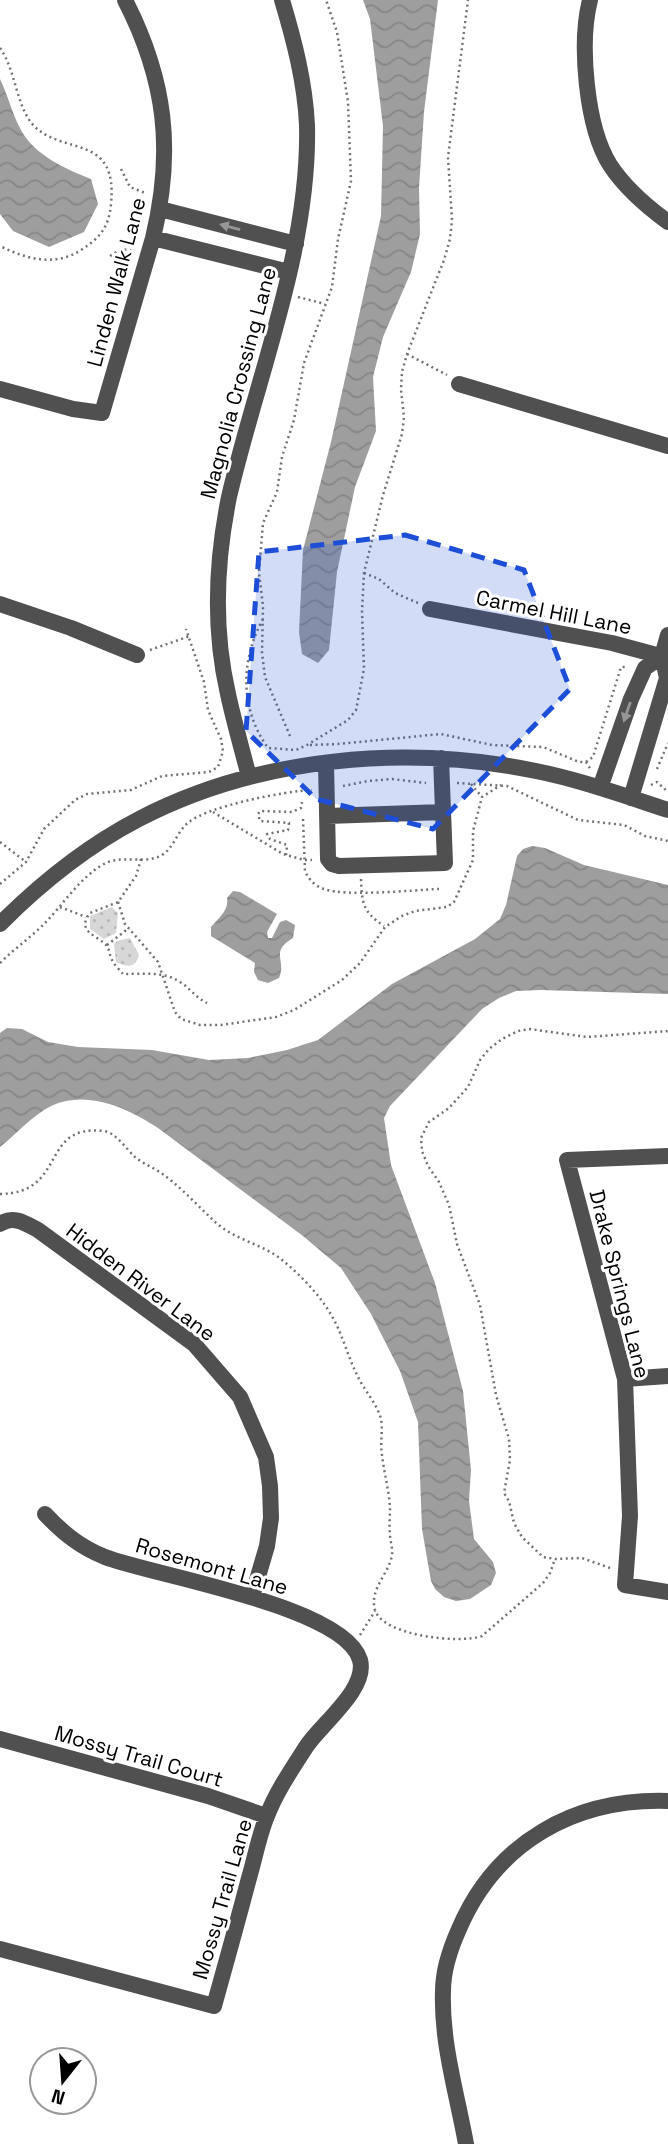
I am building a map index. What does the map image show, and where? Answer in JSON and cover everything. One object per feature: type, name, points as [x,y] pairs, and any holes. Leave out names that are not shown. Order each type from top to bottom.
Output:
[{"type":"street","name":"Linden Walk Lane","points":[[0,389],[73,409],[102,413],[153,238],[161,202],[164,158],[163,109],[154,68],[140,29],[125,0]]},
{"type":"street","name":"Magnolia Crossing Lane","points":[[249,777],[228,692],[217,587],[222,530],[229,497],[289,272],[303,206],[307,123],[296,52],[282,0]]},
{"type":"street","points":[[590,0],[585,64],[594,125],[609,162],[629,190],[668,222]]},
{"type":"street","points":[[161,202],[296,244]]},
{"type":"street","points":[[153,238],[289,272]]},
{"type":"street","points":[[459,383],[668,446]]},
{"type":"street","points":[[0,604],[71,628],[137,655]]},
{"type":"street","name":"Carmel Hill Lane","points":[[430,609],[612,643],[665,657]]},
{"type":"street","points":[[631,798],[667,678],[665,657],[668,635]]},
{"type":"street","points":[[600,788],[631,699],[645,668],[665,657]]},
{"type":"street","points":[[0,924],[56,873],[139,819],[249,777],[326,763],[363,758],[441,758],[538,771],[668,810]]},
{"type":"street","points":[[326,763],[328,859],[332,864],[361,866],[445,863],[441,758]]},
{"type":"street","points":[[327,816],[443,812]]},
{"type":"street","name":"Drake Springs Lane","points":[[625,1580],[630,1516],[625,1379],[567,1160],[668,1156]]},
{"type":"street","name":"Hidden River Lane","points":[[3,1222],[20,1220],[38,1230],[194,1344],[240,1397],[266,1457],[270,1486],[270,1528],[252,1597]]},
{"type":"street","points":[[625,1379],[668,1376]]},
{"type":"street","name":"Rosemont Lane","points":[[45,1514],[62,1533],[105,1557],[252,1597],[309,1618],[352,1646],[361,1664]]},
{"type":"street","points":[[625,1580],[668,1591]]},
{"type":"street","name":"Mossy Trail Lane","points":[[0,1949],[214,2006],[267,1816],[308,1744],[354,1690],[360,1678],[361,1664]]},
{"type":"street","name":"Mossy Trail Court","points":[[0,1739],[208,1796],[267,1816]]},
{"type":"street","points":[[466,2144],[444,2026],[445,1967],[466,1913],[479,1889],[518,1848],[543,1830],[577,1814],[605,1805],[633,1801],[668,1801]]},
{"type":"path","points":[[290,736],[265,677],[259,573],[263,523],[277,492],[282,457],[294,420],[304,363],[335,276],[338,239],[349,196],[352,162],[348,102],[337,32],[326,0]]},
{"type":"path","points":[[263,619],[250,649],[245,672],[246,694],[253,725],[268,748],[296,750],[332,731],[348,720],[356,710],[363,669],[364,573],[383,495],[402,434],[404,417],[401,390],[407,354],[450,239],[452,220],[448,157],[468,0]]},
{"type":"path","points":[[0,48],[14,77],[24,111],[32,124],[54,138],[90,150],[107,169],[112,183],[106,229],[96,241],[75,254],[55,260],[38,260],[18,255],[0,246]]},
{"type":"path","points":[[121,170],[130,187],[161,202]]},
{"type":"path","points":[[110,256],[121,249],[148,255]]},
{"type":"path","points":[[283,293],[325,304]]},
{"type":"path","points":[[407,354],[433,366],[459,383]]},
{"type":"path","points":[[364,573],[379,579],[395,593],[430,609]]},
{"type":"path","points":[[0,884],[26,862],[44,829],[75,800],[87,794],[131,790],[162,776],[209,772],[218,767],[223,751],[221,739],[208,710],[204,682],[186,629]]},
{"type":"path","points":[[137,655],[190,636]]},
{"type":"path","points":[[586,762],[593,757],[621,667]]},
{"type":"path","points":[[657,782],[655,775],[668,743]]},
{"type":"path","points":[[0,963],[42,927],[94,870],[107,862],[122,858],[141,859],[164,854],[180,829],[192,820],[248,800],[368,780],[501,785],[578,820],[624,825],[645,836],[668,841]]},
{"type":"path","points":[[470,784],[482,797]]},
{"type":"path","points":[[118,902],[129,928],[149,950],[164,975],[175,1012],[181,1019],[188,1023],[221,1025],[276,1017],[294,1010],[342,979],[360,963],[385,927],[415,911],[447,907],[454,902],[473,860],[473,831],[482,797],[501,785]]},
{"type":"path","points":[[286,855],[287,845],[270,839],[267,834],[288,831],[289,823],[260,821],[258,814],[260,811],[292,811],[301,808],[302,802]]},
{"type":"path","points":[[213,812],[268,847],[286,855],[304,860],[328,859]]},
{"type":"path","points":[[0,842],[26,862]]},
{"type":"path","points":[[141,859],[136,876],[118,902],[86,917],[88,933],[107,945],[112,961],[123,974],[164,975],[183,983],[200,1000],[207,1003]]},
{"type":"path","points":[[361,866],[362,892],[367,913],[385,927]]},
{"type":"path","points":[[61,907],[86,917]]},
{"type":"path","points":[[107,945],[129,928]]},
{"type":"path","points":[[625,1580],[582,1558],[543,1557],[530,1547],[514,1523],[509,1501],[504,1493],[510,1461],[509,1440],[496,1395],[480,1305],[457,1244],[449,1205],[422,1151],[421,1138],[429,1122],[463,1094],[480,1060],[489,1049],[518,1031],[530,1029],[587,1037],[668,1031]]},
{"type":"path","points":[[0,1194],[15,1194],[37,1184],[47,1173],[62,1142],[74,1135],[104,1131],[111,1134],[136,1158],[169,1180],[222,1228],[265,1248],[281,1259],[321,1298],[338,1326],[357,1376],[381,1419],[381,1451],[390,1507],[392,1555],[375,1593],[375,1611],[352,1646]]},
{"type":"path","points":[[375,1611],[384,1621],[413,1634],[455,1640],[473,1639],[481,1636],[543,1583],[555,1559]]},
{"type":"highlighted area","points":[[405,535],[524,570],[570,689],[433,829],[316,799],[246,731],[259,552]]},
{"type":"shaded area","points":[[112,907],[118,913],[116,933],[104,939],[90,929],[90,916]]},
{"type":"shaded area","points":[[130,938],[139,955],[133,965],[127,966],[116,962],[114,944]]},
{"type":"water","points":[[363,0],[438,0],[424,112],[419,188],[420,234],[411,272],[383,337],[373,377],[376,431],[355,487],[337,572],[329,650],[318,663],[302,654],[299,632],[303,550],[331,442],[381,216],[383,126],[370,19]]},
{"type":"water","points":[[0,79],[18,124],[34,147],[61,166],[91,179],[98,204],[84,232],[49,247],[13,231],[0,214]]},
{"type":"water","points":[[532,846],[545,848],[584,865],[668,885],[668,994],[541,990],[516,991],[499,998],[482,1009],[390,1106],[384,1118],[391,1165],[435,1283],[463,1391],[471,1470],[469,1501],[474,1539],[493,1562],[496,1573],[491,1585],[470,1599],[456,1601],[444,1597],[431,1581],[422,1529],[418,1422],[400,1371],[371,1314],[341,1268],[303,1236],[158,1128],[107,1103],[79,1099],[51,1106],[0,1147],[0,1033],[7,1028],[22,1029],[48,1042],[78,1047],[152,1050],[209,1060],[248,1058],[318,1040],[392,984],[475,939],[500,919],[506,905],[517,856],[523,849]]},
{"type":"water","points":[[233,891],[240,892],[277,914],[267,932],[268,938],[272,938],[280,922],[286,920],[295,925],[293,938],[280,952],[279,978],[268,983],[258,980],[254,972],[255,963],[211,936],[211,927],[225,910],[227,898]]}]
